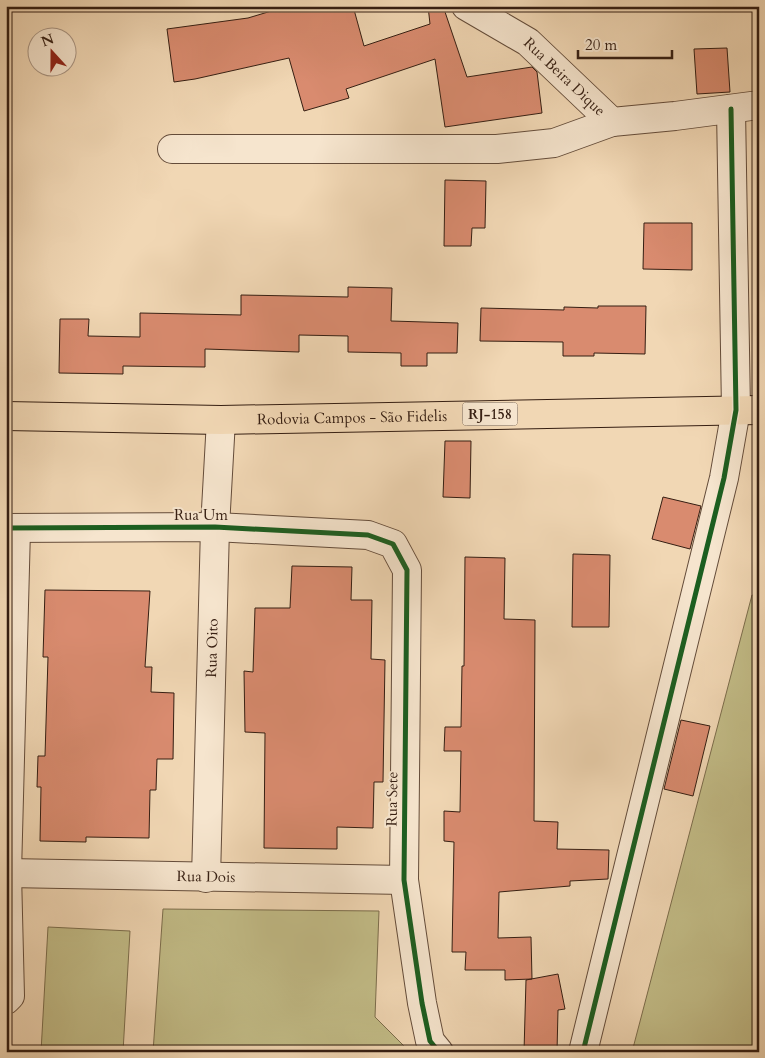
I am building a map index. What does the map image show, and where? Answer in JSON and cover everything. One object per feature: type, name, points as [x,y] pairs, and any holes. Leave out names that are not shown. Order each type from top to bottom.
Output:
[{"type":"main road","name":"Rodovia Campos - São Fidelis","points":[[6,416],[221,420],[747,410]]},
{"type":"street","name":"Rua Beira Dique","points":[[466,6],[528,42],[612,122],[759,105]]},
{"type":"street","points":[[583,1052],[724,478],[747,410],[731,109]]},
{"type":"street","points":[[172,149],[497,149],[554,142],[612,122]]},
{"type":"street","name":"Rua Oito","points":[[206,878],[221,420]]},
{"type":"street","name":"Rua Um","points":[[11,529],[216,527],[368,535],[393,544]]},
{"type":"street","points":[[6,1000],[10,996],[7,873],[11,529]]},
{"type":"street","name":"Rua Sete","points":[[393,544],[407,570],[404,880],[422,1004],[430,1041],[439,1052]]},
{"type":"street","name":"Rua Dois","points":[[7,873],[404,880]]},
{"type":"shaded area","points":[[752,595],[759,597],[759,1052],[632,1052]]},
{"type":"shaded area","points":[[163,909],[379,911],[375,1017],[410,1052],[153,1052]]},
{"type":"shaded area","points":[[48,927],[130,931],[123,1052],[41,1052]]},
{"type":"building","points":[[288,6],[353,6],[364,46],[430,24],[428,6],[443,6],[467,77],[532,67],[537,72],[542,113],[445,127],[435,59],[346,89],[349,98],[304,111],[289,58],[174,82],[167,29],[248,18]]},
{"type":"building","points":[[727,48],[730,92],[697,94],[694,49]]},
{"type":"building","points":[[445,180],[486,181],[485,228],[472,228],[471,246],[444,246]]},
{"type":"building","points":[[644,223],[692,223],[692,270],[643,269]]},
{"type":"building","points":[[348,287],[392,288],[391,321],[458,323],[457,353],[427,353],[427,366],[401,366],[401,353],[348,352],[348,336],[299,335],[299,352],[205,349],[205,367],[123,366],[123,374],[59,373],[60,319],[89,319],[88,336],[140,337],[140,313],[241,315],[241,295],[348,297]]},
{"type":"building","points":[[598,306],[646,306],[645,354],[594,353],[594,356],[563,356],[563,342],[480,341],[481,308],[564,310],[564,307],[598,308]]},
{"type":"building","points":[[445,441],[471,441],[470,498],[443,497]]},
{"type":"building","points":[[663,497],[701,506],[690,549],[652,539]]},
{"type":"building","points":[[573,554],[610,555],[609,627],[572,627]]},
{"type":"building","points":[[465,557],[505,558],[504,619],[535,620],[534,821],[558,822],[557,849],[609,850],[608,879],[570,881],[570,886],[499,892],[498,938],[531,937],[532,979],[505,980],[505,970],[465,970],[466,952],[452,952],[454,842],[444,841],[444,811],[460,812],[461,751],[444,751],[445,727],[461,727],[462,666],[464,666]]},
{"type":"building","points":[[292,566],[352,567],[351,600],[372,600],[371,659],[385,660],[383,782],[374,782],[373,828],[337,827],[337,849],[264,848],[265,733],[245,732],[244,671],[253,672],[255,608],[290,608]]},
{"type":"building","points":[[45,590],[150,591],[145,667],[152,667],[151,692],[174,693],[173,759],[157,759],[156,790],[150,790],[149,838],[86,837],[86,842],[40,841],[41,787],[37,787],[38,756],[45,756],[48,657],[43,657]]},
{"type":"building","points":[[681,720],[710,726],[693,796],[664,789]]},
{"type":"building","points":[[558,974],[565,1009],[558,1010],[557,1052],[524,1052],[526,980]]},
{"type":"cycle path","points":[[583,1052],[724,478],[736,410],[731,109]]},
{"type":"cycle path","points":[[6,528],[215,527],[368,535],[393,544],[407,570],[404,880],[422,1003],[430,1041],[439,1052]]}]
